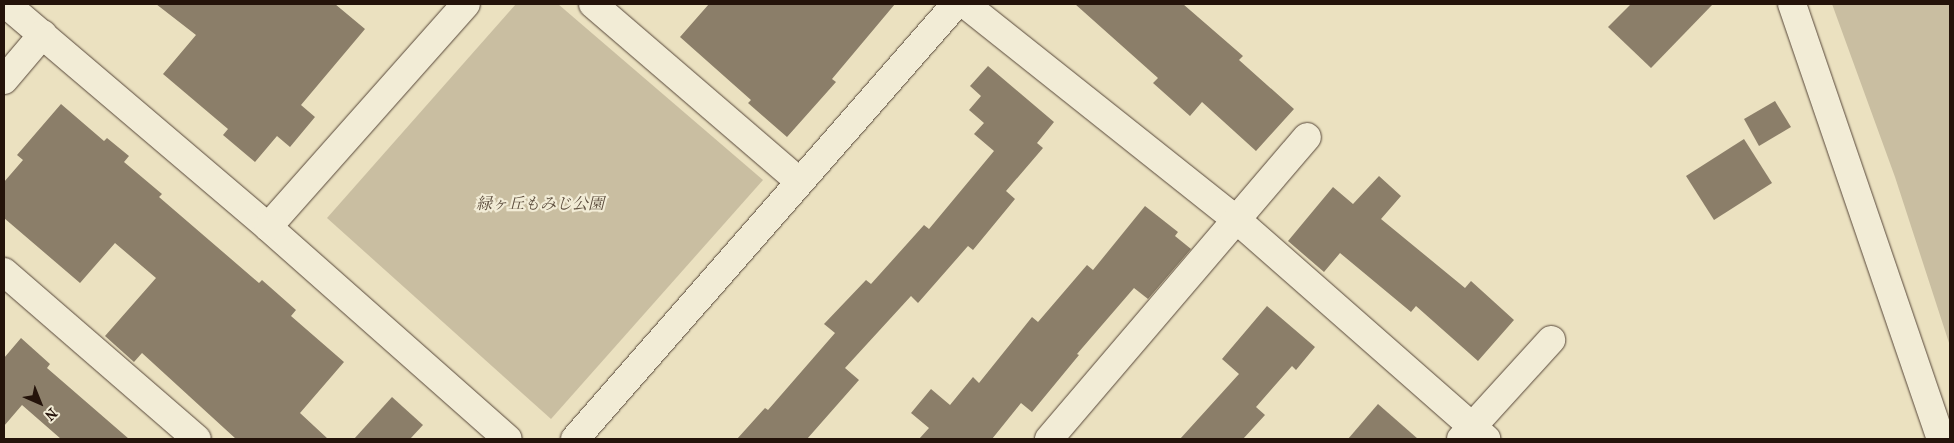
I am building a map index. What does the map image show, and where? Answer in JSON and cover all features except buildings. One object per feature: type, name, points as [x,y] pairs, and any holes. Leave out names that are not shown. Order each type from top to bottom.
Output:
[{"type":"street","points":[[6,4],[268,227],[508,439]]},
{"type":"street","points":[[268,227],[466,4]]},
{"type":"street","points":[[594,4],[799,181]]},
{"type":"street","points":[[575,439],[956,4]]},
{"type":"street","points":[[965,4],[1237,220],[1473,435],[1551,340]]},
{"type":"street","points":[[1792,4],[1941,439]]},
{"type":"street","points":[[4,80],[43,34]]},
{"type":"street","points":[[1049,439],[1308,137]]},
{"type":"street","points":[[4,272],[197,439]]},
{"type":"green space","name":"緑ヶ丘もみじ公園","points":[[516,4],[558,4],[763,180],[551,419],[327,218]]},
{"type":"green space","points":[[1832,4],[1950,4],[1950,346],[1895,177]]}]
